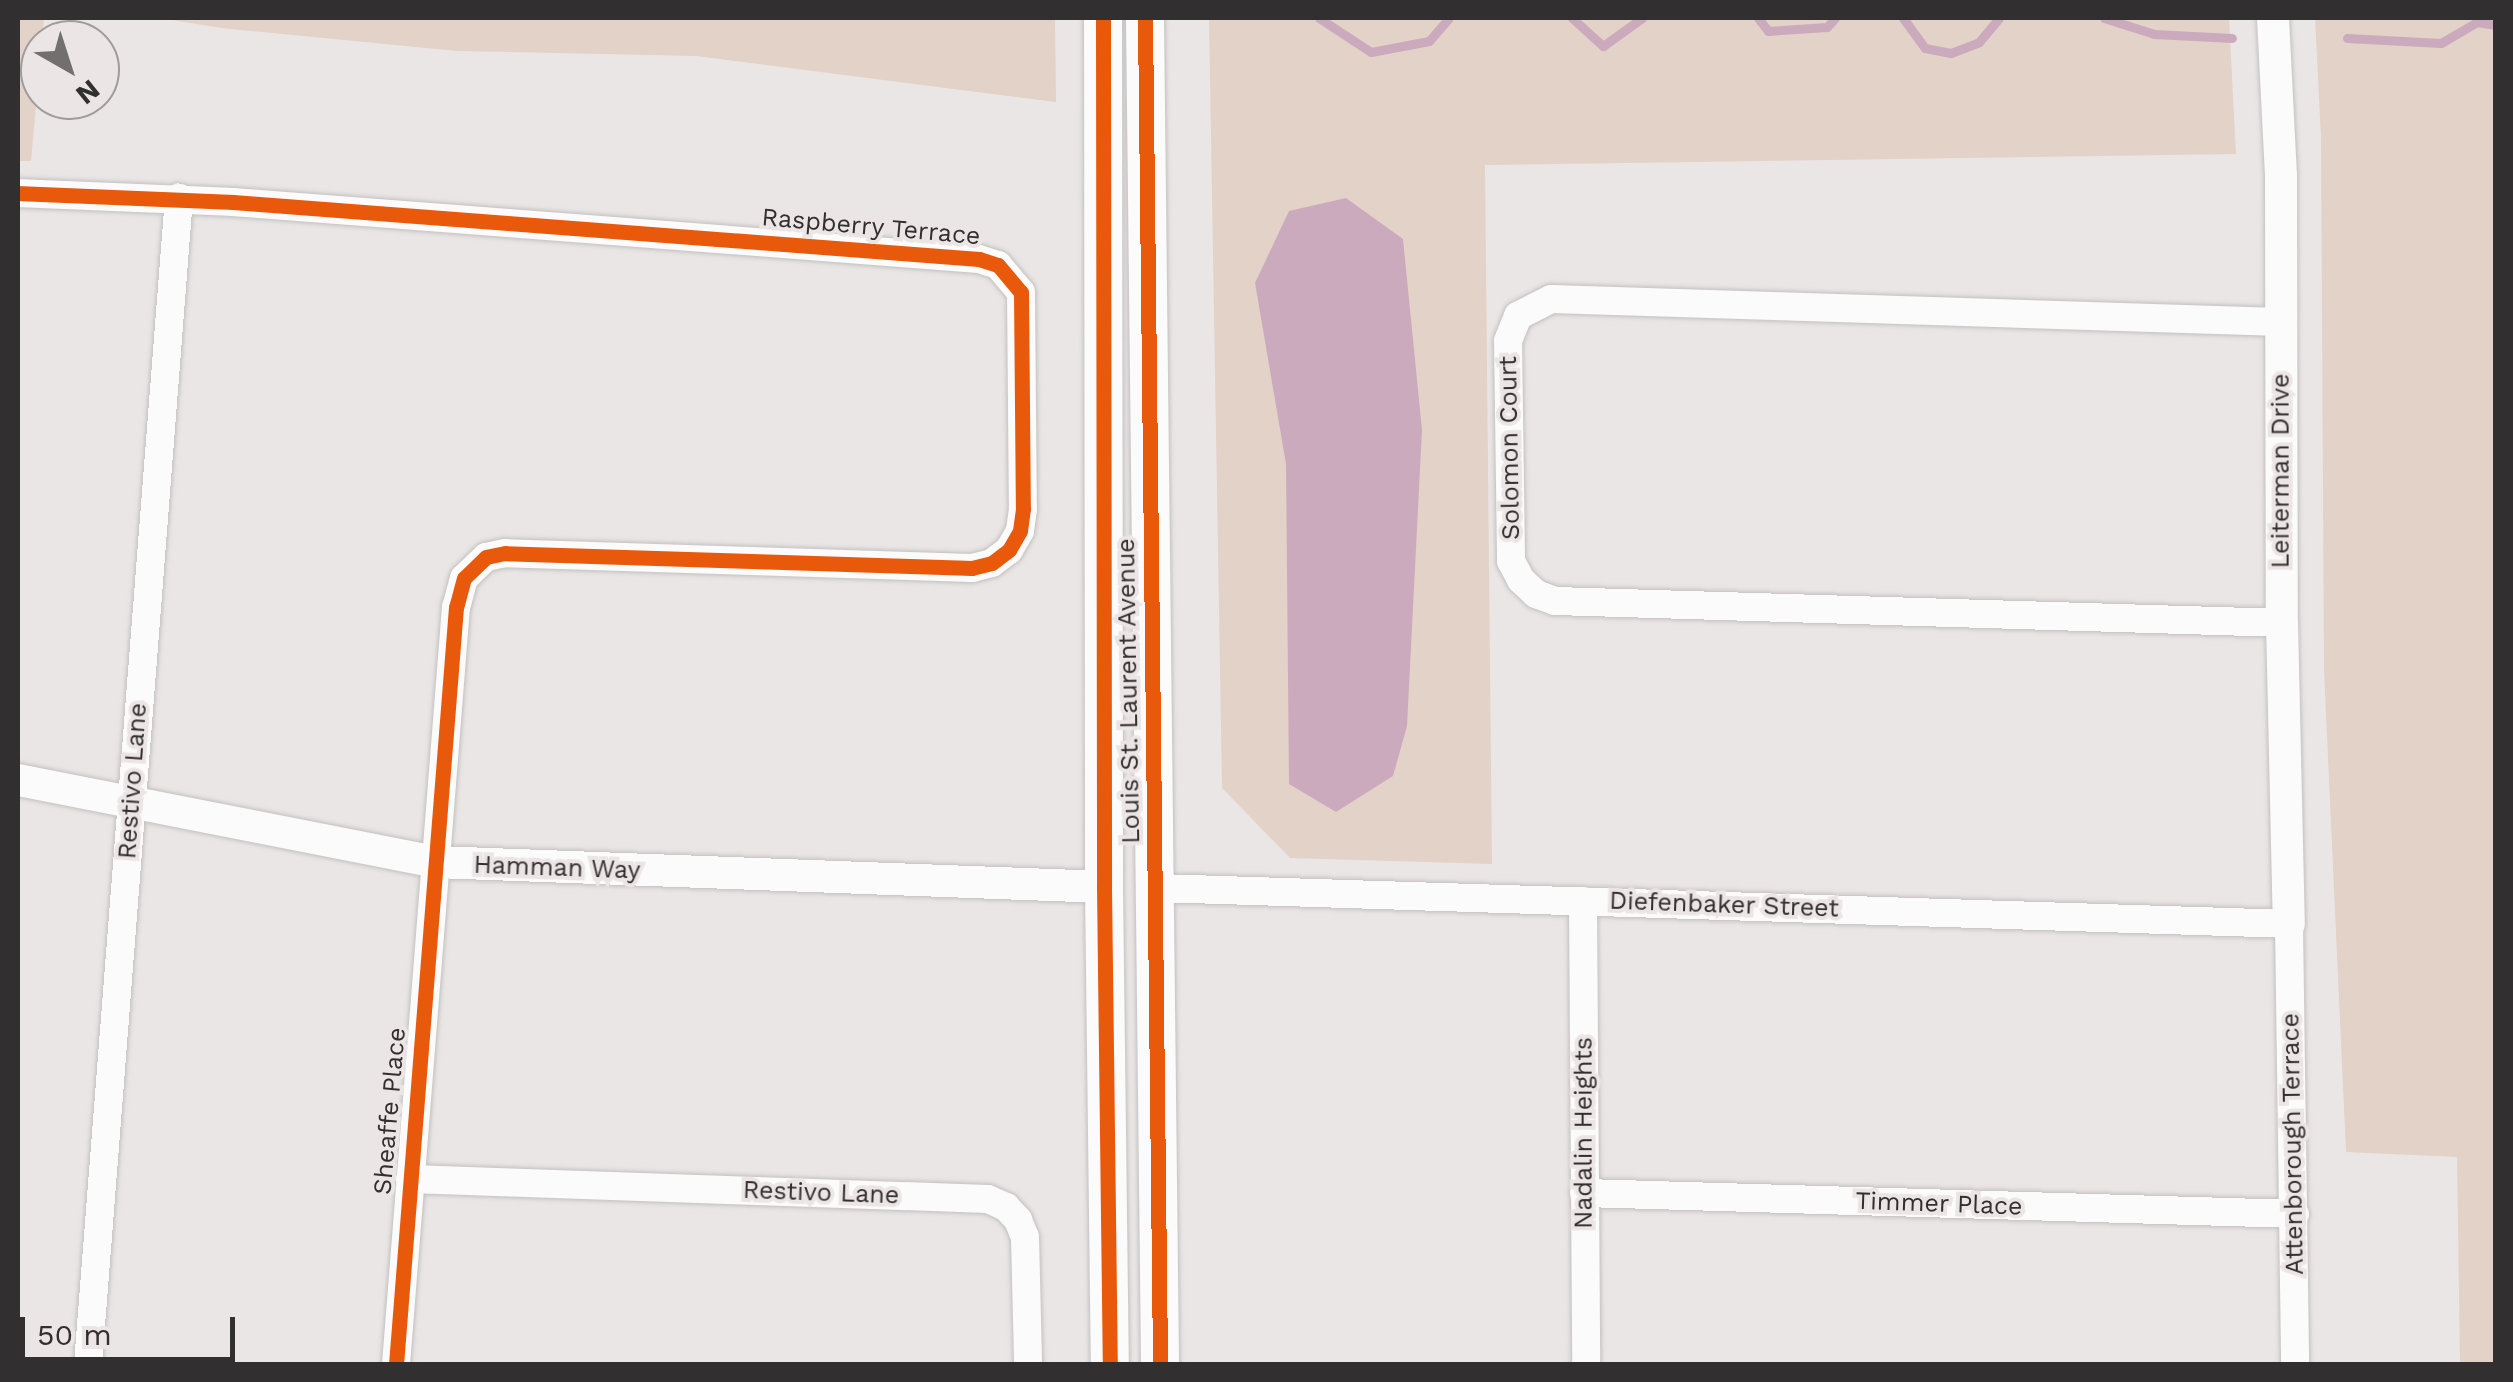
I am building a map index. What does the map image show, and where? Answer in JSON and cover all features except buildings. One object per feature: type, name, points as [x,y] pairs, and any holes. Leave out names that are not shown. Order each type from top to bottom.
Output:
[{"type":"main road","name":"Louis St. Laurent Avenue","points":[[1103,18],[1104,888],[1110,1364]]},
{"type":"main road","name":"Louis St. Laurent Avenue","points":[[1145,18],[1158,888],[1160,1364]]},
{"type":"street","name":"Leiterman Drive","points":[[2273,18],[2281,174],[2282,622],[2289,924]]},
{"type":"street","name":"Raspberry Terrace","points":[[18,192],[178,198],[979,258],[998,266],[1021,292],[1023,509],[1020,531],[1008,550],[992,562],[972,568],[506,553],[486,556],[473,566],[457,592],[436,862]]},
{"type":"street","name":"Restivo Lane","points":[[88,1364],[178,198]]},
{"type":"street","name":"Solomon Court","points":[[2281,322],[1551,298],[1518,316],[1508,341],[1511,561],[1520,580],[1536,594],[1555,601],[2282,622]]},
{"type":"street","name":"Hamman Way","points":[[18,780],[436,862],[1104,888]]},
{"type":"street","name":"Sheaffe Place","points":[[396,1364],[436,862]]},
{"type":"street","name":"Diefenbaker Street","points":[[1158,888],[2289,924]]},
{"type":"street","name":"Nadalin Heights","points":[[1583,901],[1586,1364]]},
{"type":"street","name":"Attenborough Terrace","points":[[2289,924],[2295,1364]]},
{"type":"street","name":"Restivo Lane","points":[[410,1178],[988,1199],[1006,1207],[1025,1237],[1028,1364]]},
{"type":"street","name":"Timmer Place","points":[[1584,1194],[2295,1214]]},
{"type":"shaded area","points":[[18,18],[44,18],[20,20],[20,120],[35,120],[31,161],[18,161]]},
{"type":"shaded area","points":[[160,18],[1055,18],[1056,102],[696,56],[457,51],[221,28]]},
{"type":"shaded area","points":[[1209,18],[2229,18],[2236,154],[1485,165],[1492,864],[1290,858],[1222,788]]},
{"type":"shaded area","points":[[2315,18],[2495,18],[2495,1364],[2460,1364],[2457,1157],[2346,1152],[2324,670],[2321,138]]},
{"type":"shaded area","points":[[1346,198],[1403,239],[1422,430],[1407,726],[1393,776],[1336,812],[1289,784],[1286,464],[1255,283],[1289,211]]},
{"type":"waterway","points":[[1319,18],[1371,52],[1429,41],[1449,18]]},
{"type":"waterway","points":[[1572,18],[1603,46],[1642,18]]},
{"type":"waterway","points":[[1758,18],[1768,31],[1827,27],[1835,18]]},
{"type":"waterway","points":[[1903,18],[1925,48],[1951,53],[1979,42],[1999,18]]},
{"type":"waterway","points":[[2104,18],[2154,34],[2232,38]]},
{"type":"waterway","points":[[2347,38],[2441,43],[2477,22],[2496,25]]},
{"type":"cycle path","points":[[1103,18],[1104,887],[1110,1364]]},
{"type":"cycle path","points":[[1145,18],[1160,1364]]},
{"type":"cycle path","points":[[18,193],[233,202],[979,259],[998,265],[1021,292],[1023,509],[1020,531],[1009,550],[992,563],[972,568],[505,553],[486,557],[464,578],[456,607],[396,1364]]}]
